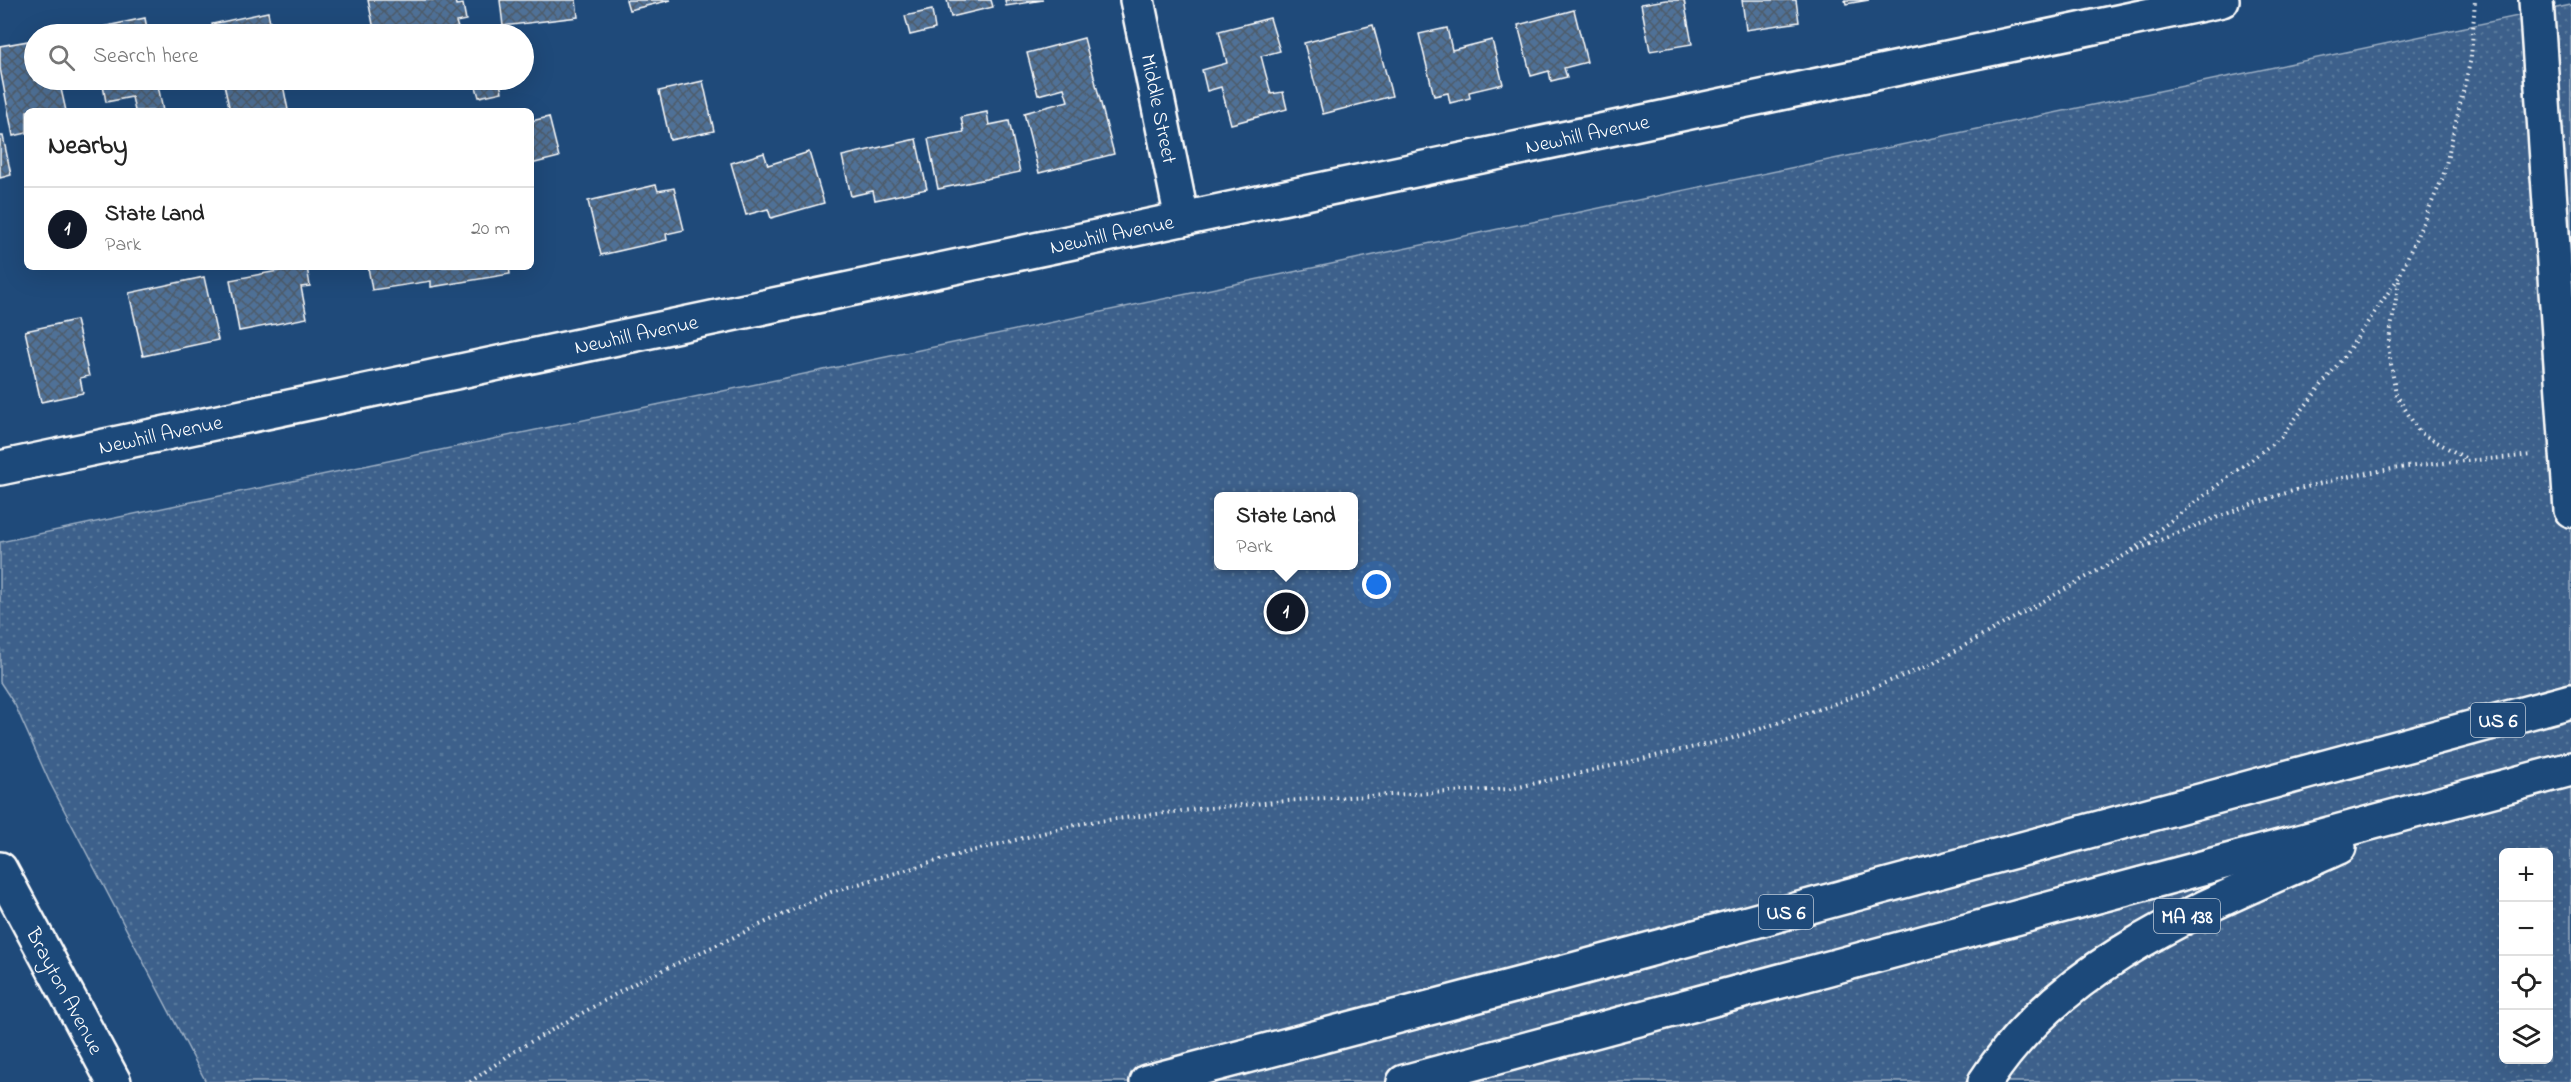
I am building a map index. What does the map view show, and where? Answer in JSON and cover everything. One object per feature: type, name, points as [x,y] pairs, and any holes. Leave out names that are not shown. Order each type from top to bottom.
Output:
[{"type":"main road","name":"Middle Street","points":[[1137,0],[1182,219]]},
{"type":"main road","name":"Newhill Avenue","points":[[0,468],[2222,0]]},
{"type":"main road","points":[[2536,0],[2571,510]]},
{"type":"main road","points":[[2551,212],[2571,254]]},
{"type":"main road","name":"US 6","points":[[1147,1082],[1526,983],[2571,701]]},
{"type":"main road","points":[[1404,1082],[2571,769]]},
{"type":"main road","name":"MA 138","points":[[1985,1082],[2001,1058],[2043,1012],[2068,991],[2131,946],[2193,913],[2428,807]]},
{"type":"main road","name":"Brayton Avenue","points":[[0,869],[108,1075]]},
{"type":"path","points":[[2127,554],[2281,437],[2345,355],[2399,277],[2442,177],[2471,58],[2475,0]]},
{"type":"path","points":[[2399,277],[2388,346],[2396,394],[2420,432],[2468,460]]},
{"type":"path","points":[[470,1082],[518,1049],[641,980],[831,892],[964,853],[1083,824],[1309,799],[1510,789],[1730,739],[1834,704],[1934,663],[2127,554],[2243,506],[2297,489],[2363,474],[2468,460],[2568,452]]},
{"type":"shaded area","points":[[2571,5],[2571,1082],[206,1082],[49,781],[15,705],[0,682],[0,542]]},
{"type":"building","points":[[368,0],[455,0],[456,5],[463,4],[466,20],[456,22],[457,24],[373,24]]},
{"type":"building","points":[[500,0],[576,0],[578,17],[503,24]]},
{"type":"building","points":[[626,0],[671,0],[629,10]]},
{"type":"building","points":[[947,0],[991,0],[993,7],[951,17]]},
{"type":"building","points":[[1005,0],[1043,0],[1006,6]]},
{"type":"building","points":[[1684,0],[1692,44],[1650,51],[1641,4]]},
{"type":"building","points":[[1742,0],[1796,0],[1799,22],[1746,30]]},
{"type":"building","points":[[1845,0],[1869,0],[1846,4]]},
{"type":"building","points":[[932,10],[935,29],[910,35],[905,16]]},
{"type":"building","points":[[1574,10],[1587,62],[1564,68],[1567,77],[1551,81],[1549,71],[1531,76],[1518,25]]},
{"type":"building","points":[[268,12],[270,24],[212,24]]},
{"type":"building","points":[[145,18],[146,24],[116,24]]},
{"type":"building","points":[[1270,18],[1280,51],[1261,56],[1271,94],[1283,92],[1287,109],[1231,124],[1221,87],[1207,91],[1202,70],[1227,63],[1219,31]]},
{"type":"building","points":[[1373,25],[1392,96],[1323,114],[1304,43]]},
{"type":"building","points":[[1447,28],[1452,50],[1492,40],[1503,84],[1469,92],[1470,98],[1450,103],[1448,93],[1434,96],[1419,34]]},
{"type":"building","points":[[1084,38],[1114,154],[1039,173],[1024,113],[1068,101],[1064,88],[1038,95],[1027,53]]},
{"type":"building","points":[[24,42],[24,90],[61,90],[65,108],[24,108],[24,134],[13,136],[0,68],[0,46]]},
{"type":"building","points":[[703,81],[714,131],[670,140],[659,91]]},
{"type":"building","points":[[104,90],[159,90],[162,108],[134,108],[132,97],[106,102]]},
{"type":"building","points":[[225,90],[284,90],[288,108],[229,108]]},
{"type":"building","points":[[477,90],[502,90],[502,92],[479,97]]},
{"type":"building","points":[[987,112],[989,125],[1009,121],[1020,172],[938,189],[928,139],[964,132],[961,117]]},
{"type":"building","points":[[549,117],[559,157],[534,163],[534,120]]},
{"type":"building","points":[[0,136],[3,136],[11,175],[0,178]]},
{"type":"building","points":[[916,139],[927,189],[875,200],[873,191],[851,196],[842,156]]},
{"type":"building","points":[[809,152],[824,203],[771,218],[768,209],[746,215],[731,163],[764,153],[768,165]]},
{"type":"building","points":[[656,185],[658,191],[674,188],[684,230],[666,234],[667,240],[601,255],[588,201]]},
{"type":"building","points":[[283,270],[307,270],[310,286],[301,287],[307,318],[239,331],[230,280]]},
{"type":"building","points":[[369,270],[509,270],[510,274],[431,287],[431,281],[372,290]]},
{"type":"building","points":[[204,277],[218,340],[143,356],[129,293]]},
{"type":"building","points":[[76,320],[89,376],[80,378],[83,393],[41,402],[25,331]]},
{"type":"place","name":"State Land","points":[[1286,612]]}]
